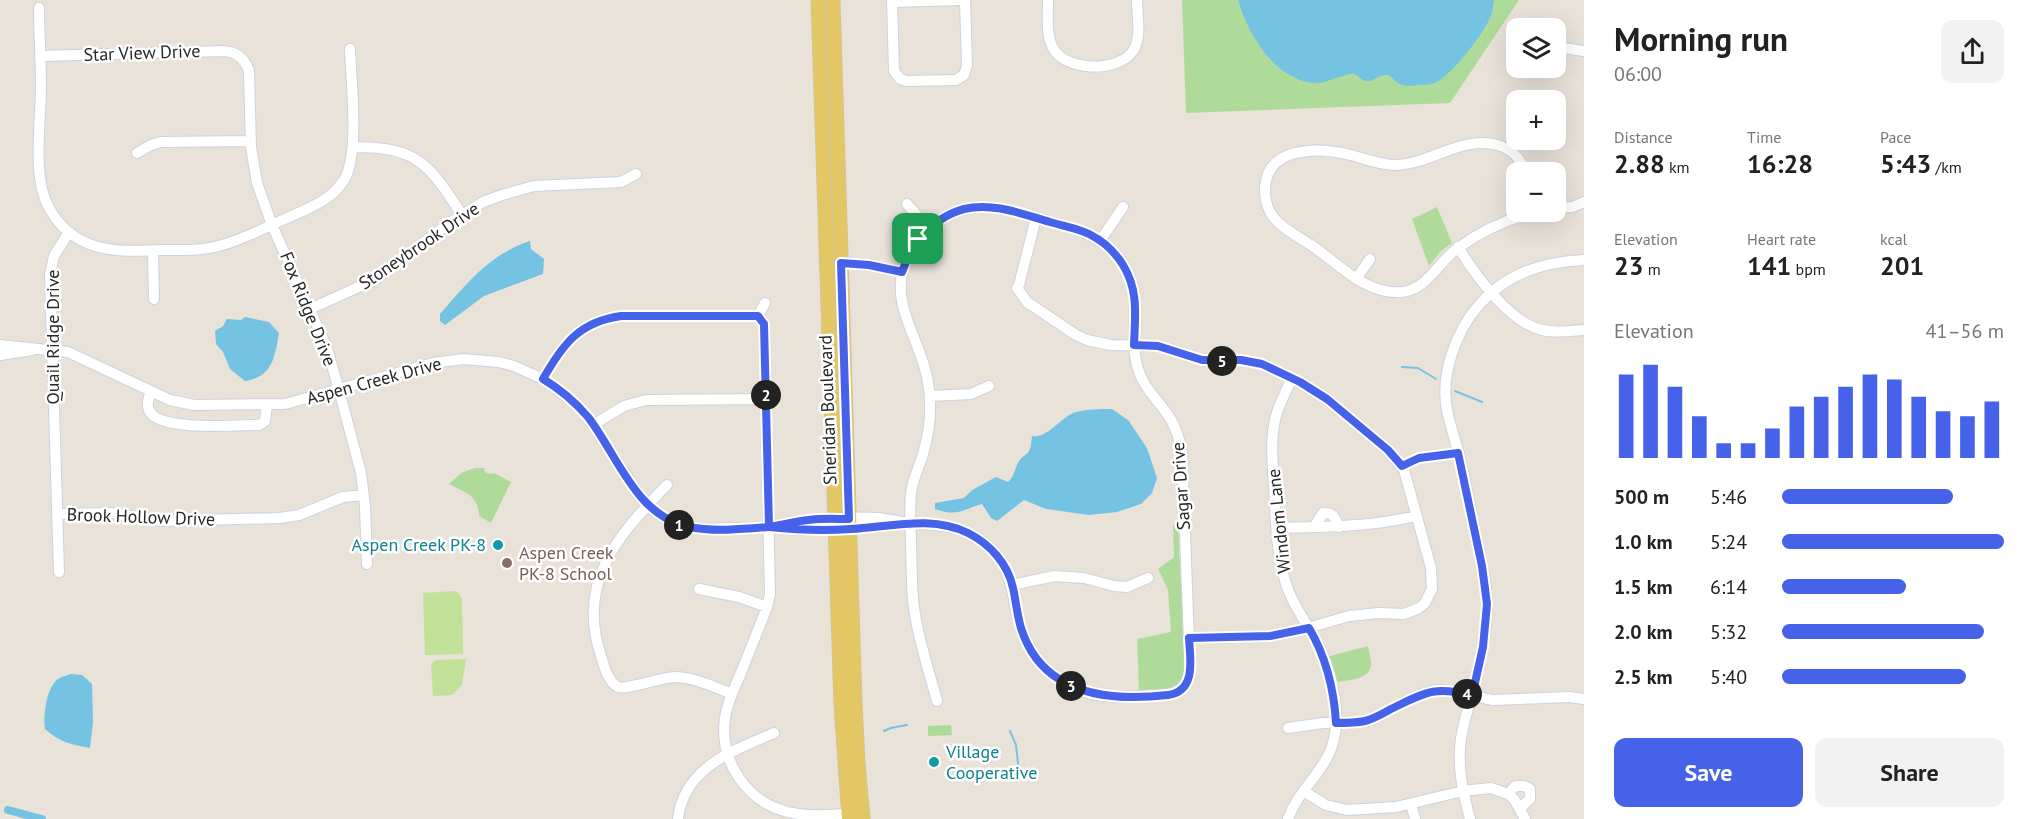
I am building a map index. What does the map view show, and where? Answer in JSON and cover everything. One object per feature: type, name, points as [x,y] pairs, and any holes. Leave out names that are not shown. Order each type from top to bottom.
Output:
[{"type":"main road","name":"Sheridan Boulevard","points":[[818,0],[841,705],[848,816]]},
{"type":"main road","name":"Sheridan Boulevard","points":[[832,0],[858,763],[863,816]]},
{"type":"street","points":[[959,0],[892,1],[894,71],[901,83],[956,80],[969,73],[965,0]]},
{"type":"street","points":[[1048,0],[1051,45],[1063,64],[1110,65],[1131,59],[1138,36],[1137,0]]},
{"type":"street","points":[[39,8],[40,183],[48,205],[61,224],[86,243],[107,250],[200,249],[221,246],[272,225],[330,196],[344,181],[353,147],[350,50]]},
{"type":"street","points":[[1566,48],[1584,51]]},
{"type":"street","name":"Star View Drive","points":[[40,56],[224,51],[245,54]]},
{"type":"street","name":"Fox Ridge Drive","points":[[245,54],[249,71],[251,141],[257,183],[272,225],[327,348],[357,451],[364,495],[367,564]]},
{"type":"street","points":[[137,153],[161,142],[251,141]]},
{"type":"street","points":[[1506,222],[1458,248],[1425,282],[1411,290],[1394,292],[1382,290],[1356,279],[1281,225],[1269,213],[1265,198],[1266,177],[1275,163],[1295,152],[1327,151],[1396,165],[1417,161],[1456,147],[1488,143],[1511,151],[1521,162]]},
{"type":"street","points":[[353,147],[393,149],[413,157],[439,179],[462,214]]},
{"type":"street","name":"Stoneybrook Drive","points":[[310,309],[374,280],[462,214],[483,202],[518,190],[551,184],[621,182],[636,174]]},
{"type":"street","points":[[1566,207],[1584,202]]},
{"type":"street","points":[[907,204],[928,228],[911,249],[902,272],[900,295],[902,307],[924,362],[930,396],[926,442],[911,491],[911,523],[914,609],[937,701]]},
{"type":"street","points":[[1100,241],[1123,207]]},
{"type":"street","name":"Sagar Drive","points":[[928,228],[953,213],[974,208],[1000,208],[1080,230],[1100,241],[1123,264],[1133,286],[1136,310],[1134,345],[1138,369],[1143,382],[1171,420],[1180,440],[1189,638]]},
{"type":"street","points":[[1036,218],[1017,288],[1023,297],[1076,335],[1086,340],[1111,345],[1158,346],[1202,360],[1251,361],[1262,364],[1292,378],[1327,399],[1388,450],[1402,466],[1408,479],[1431,568],[1432,589],[1425,603],[1412,612],[1404,614],[1379,613],[1349,616],[1309,628],[1270,636],[1189,638]]},
{"type":"street","name":"Quail Ridge Drive","points":[[59,572],[50,275],[54,256],[69,232]]},
{"type":"street","points":[[1458,248],[1492,292],[1515,316],[1533,327],[1553,332],[1584,330]]},
{"type":"street","points":[[153,250],[154,299]]},
{"type":"street","points":[[1356,279],[1370,259]]},
{"type":"street","points":[[1470,819],[1463,791],[1460,764],[1461,738],[1483,647],[1487,604],[1482,566],[1447,410],[1449,363],[1459,336],[1474,310],[1503,283],[1527,270],[1557,262],[1584,260]]},
{"type":"street","points":[[841,263],[869,265],[902,272]]},
{"type":"street","points":[[758,316],[765,303]]},
{"type":"street","points":[[543,379],[558,353],[574,335],[585,327],[610,318],[758,316]]},
{"type":"street","points":[[758,316],[764,324],[771,583],[767,607],[732,694],[725,718],[727,754],[733,769],[746,788],[763,802],[785,815],[863,816]]},
{"type":"street","name":"Aspen Creek Drive","points":[[0,345],[74,354],[170,400],[194,405],[292,403],[433,363],[464,359],[499,362],[543,379],[569,398],[593,425],[639,496],[670,521],[703,529],[769,527],[798,530],[849,524],[883,527],[911,523],[955,528],[976,537],[999,559],[1012,585],[1020,626],[1039,662],[1061,681],[1082,691],[1105,696],[1167,695],[1188,690],[1189,638]]},
{"type":"street","name":"Aspen Creek Drive","points":[[0,355],[37,349]]},
{"type":"street","name":"Windom Lane","points":[[1288,819],[1296,803],[1327,759],[1335,735],[1336,723],[1326,664],[1296,607],[1280,560],[1273,431],[1279,406],[1292,378]]},
{"type":"street","points":[[930,396],[971,394],[989,386]]},
{"type":"street","points":[[151,391],[148,406],[151,414],[186,426],[259,425],[265,420],[267,405]]},
{"type":"street","points":[[593,425],[624,406],[646,400],[766,399]]},
{"type":"street","points":[[1402,466],[1419,458],[1458,453]]},
{"type":"street","points":[[667,485],[625,532],[604,565],[595,590],[593,614],[595,636],[610,679],[617,687],[623,688],[665,678],[689,678],[732,694]]},
{"type":"street","name":"Brook Hollow Drive","points":[[57,514],[111,513],[161,521],[280,518],[299,515],[343,497],[364,495]]},
{"type":"street","points":[[1277,528],[1339,527],[1390,522],[1416,516]]},
{"type":"street","points":[[1012,585],[1054,576],[1070,576],[1114,586],[1127,586],[1148,578]]},
{"type":"street","points":[[699,589],[722,592],[767,607]]},
{"type":"street","points":[[1288,728],[1353,723],[1373,719],[1416,696],[1435,690],[1455,691],[1492,700],[1570,697],[1584,699]]},
{"type":"street","points":[[678,819],[682,803],[694,780],[710,764],[774,733]]},
{"type":"street","points":[[1508,794],[1515,786],[1525,786],[1530,789],[1530,799],[1520,808]]},
{"type":"street","points":[[1305,792],[1318,801],[1347,810],[1411,804],[1463,791],[1491,788],[1508,794],[1520,808],[1525,819]]},
{"type":"street","points":[[1411,804],[1415,819]]},
{"type":"green space","points":[[1182,0],[1519,0],[1450,103],[1186,113]]},
{"type":"green space","points":[[1437,207],[1452,243],[1441,251],[1429,266],[1412,219]]},
{"type":"green space","points":[[475,468],[484,468],[485,472],[494,473],[511,482],[491,523],[479,516],[474,499],[449,484],[461,473]]},
{"type":"green space","points":[[1173,524],[1178,524],[1185,674],[1177,687],[1168,690],[1139,690],[1137,639],[1171,632],[1168,590],[1158,569],[1174,557]]},
{"type":"green space","points":[[456,591],[462,598],[463,654],[425,655],[423,593]]},
{"type":"green space","points":[[1368,646],[1371,661],[1369,671],[1362,677],[1337,682],[1330,656]]},
{"type":"green space","points":[[466,659],[462,685],[452,695],[433,696],[431,664],[436,660]]},
{"type":"green space","points":[[951,725],[952,735],[928,736],[928,726]]},
{"type":"water","points":[[1238,0],[1494,0],[1492,14],[1486,25],[1474,44],[1449,73],[1432,84],[1409,86],[1400,84],[1387,75],[1366,81],[1352,74],[1319,83],[1304,81],[1290,75],[1266,55],[1249,28]]},
{"type":"water","points":[[530,241],[531,249],[544,259],[543,274],[484,296],[445,325],[440,321],[440,314],[480,271],[503,254]]},
{"type":"water","points":[[245,317],[269,322],[279,333],[274,357],[267,370],[254,379],[245,381],[230,369],[223,352],[216,344],[215,331],[223,326],[227,319],[241,320]]},
{"type":"water","points":[[1112,409],[1128,420],[1147,448],[1157,478],[1152,493],[1141,504],[1117,512],[1089,515],[1046,509],[1024,500],[997,521],[991,518],[982,504],[954,513],[935,509],[935,503],[964,498],[972,490],[996,477],[1008,482],[1020,460],[1028,452],[1032,436],[1048,432],[1073,413]]},
{"type":"water","points":[[71,674],[82,675],[92,684],[93,722],[90,748],[66,742],[45,729],[44,718],[51,687],[58,679]]},
{"type":"waterway","points":[[1402,367],[1418,368],[1436,379]]},
{"type":"waterway","points":[[1455,391],[1482,402]]},
{"type":"waterway","points":[[884,731],[907,725]]},
{"type":"waterway","points":[[1010,731],[1016,745],[1019,772]]},
{"type":"waterway","points":[[8,810],[42,819]]},
{"type":"place","name":"Aspen Creek PK-8","points":[[498,545]]},
{"type":"place","name":"Aspen Creek PK-8 School","points":[[507,563]]},
{"type":"place","name":"Village Cooperative","points":[[934,762]]},
{"type":"route","points":[[918,239],[911,249],[902,272],[869,265],[841,263],[849,519],[812,519],[769,527],[703,529],[670,521],[650,508],[639,496],[586,415],[575,403],[543,379],[566,343],[585,327],[597,321],[621,316],[758,316],[764,324],[769,527],[835,530],[911,523],[943,525],[968,532],[990,548],[1006,569],[1011,579],[1020,626],[1039,662],[1061,681],[1090,694],[1105,696],[1174,694],[1184,687],[1190,675],[1189,638],[1250,638],[1291,633],[1309,628],[1326,664],[1336,723],[1353,723],[1373,719],[1416,696],[1435,690],[1455,691],[1472,696],[1483,647],[1487,604],[1482,566],[1458,453],[1419,458],[1402,466],[1388,450],[1314,389],[1262,364],[1241,360],[1202,360],[1170,348],[1134,345],[1136,310],[1129,275],[1105,244],[1080,230],[1000,208],[986,207],[964,209],[944,217],[928,228],[918,239]]}]
